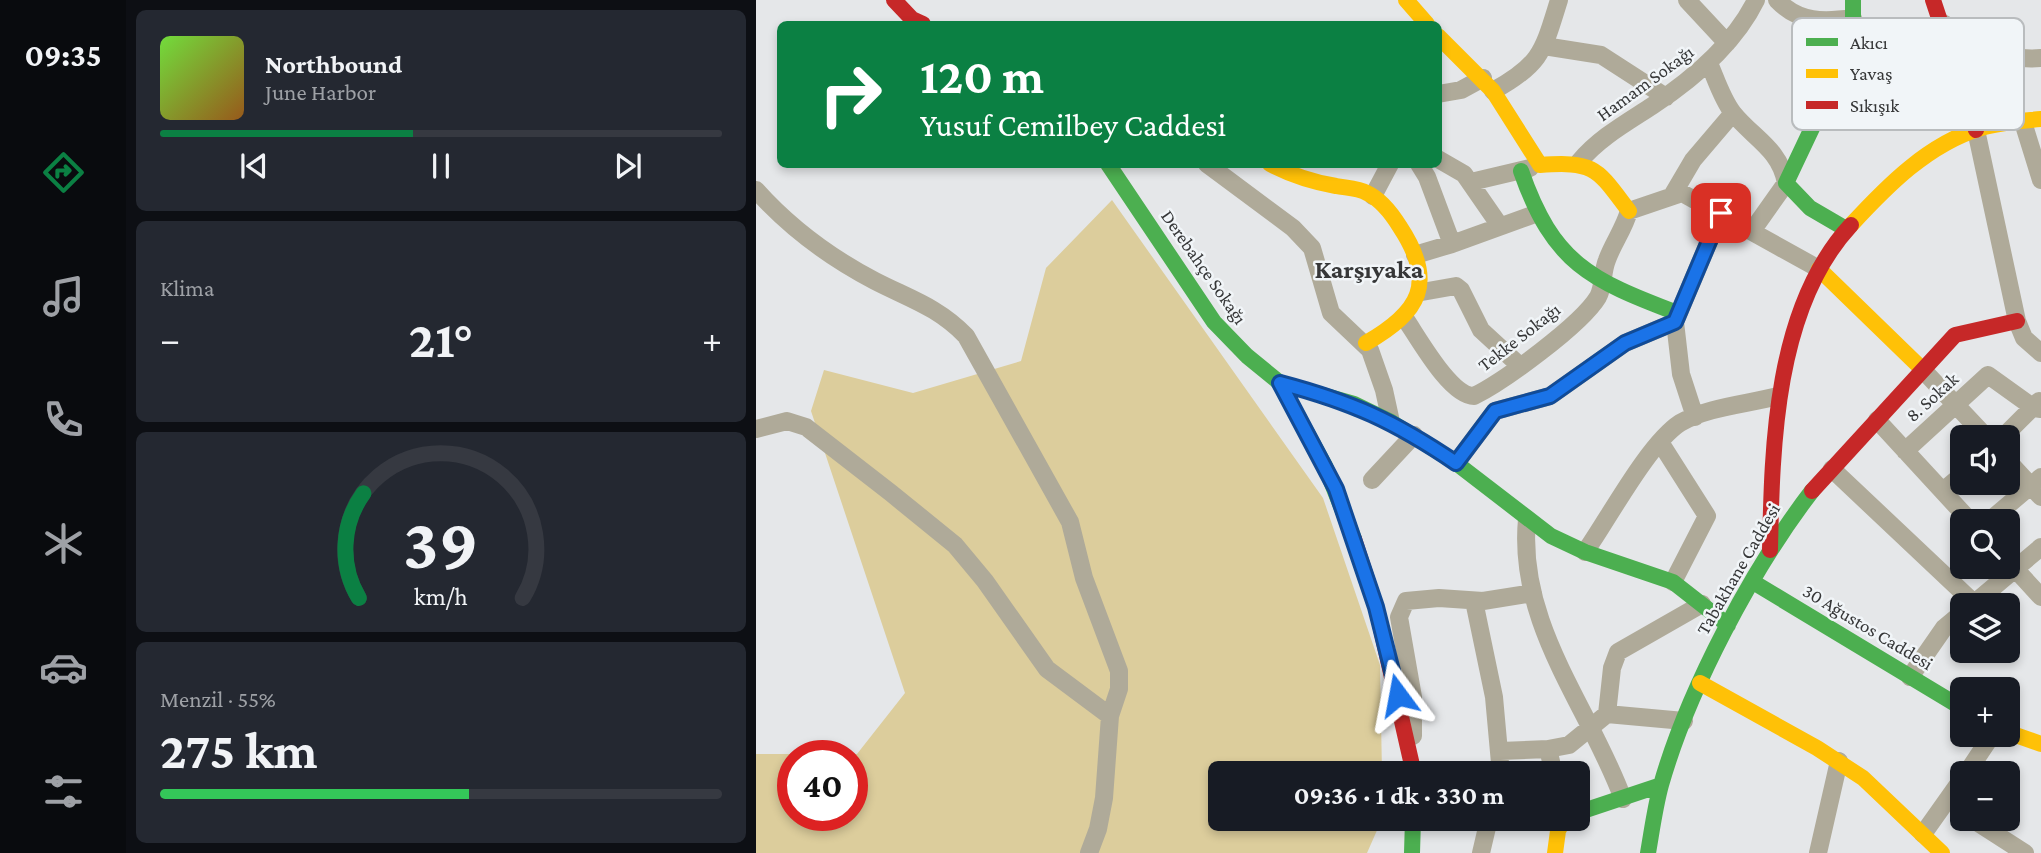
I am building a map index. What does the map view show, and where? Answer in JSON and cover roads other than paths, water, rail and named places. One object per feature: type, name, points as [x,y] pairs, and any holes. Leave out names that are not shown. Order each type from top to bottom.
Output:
[{"type":"street","points":[[894,0],[916,21]]},
{"type":"street","points":[[1406,0],[1424,21]]},
{"type":"street","points":[[1442,93],[1488,84],[1530,68],[1544,46],[1559,0]]},
{"type":"street","points":[[1687,0],[1727,43]]},
{"type":"street","name":"Hamam Sokağı","points":[[1580,162],[1609,135],[1666,97],[1709,63],[1727,43],[1756,0]]},
{"type":"street","points":[[1777,0],[1799,17],[1805,18]]},
{"type":"street","points":[[1933,0],[1940,18]]},
{"type":"street","points":[[1831,18],[1853,9]]},
{"type":"street","points":[[1442,40],[1488,84],[1540,165]]},
{"type":"street","points":[[1544,46],[1601,55],[1666,97]]},
{"type":"street","points":[[1709,63],[1733,113],[1780,160],[1786,183],[1810,208],[1846,229]]},
{"type":"street","points":[[1673,194],[1693,160],[1733,113]]},
{"type":"street","points":[[2024,124],[2037,157],[2041,180]]},
{"type":"street","points":[[1752,231],[1786,183],[1811,130]]},
{"type":"street","points":[[1770,551],[1778,396],[1791,342],[1819,269],[1846,229],[1869,203],[1913,165],[1976,130],[2017,321],[2024,338],[2041,353]]},
{"type":"street","points":[[1442,161],[1457,167],[1471,182],[1500,226]]},
{"type":"street","points":[[1471,182],[1540,165],[1580,162],[1597,170],[1629,211],[1642,209],[1673,194],[1689,194],[1819,269],[1975,425]]},
{"type":"street","name":"Derebahçe Sokağı","points":[[1111,168],[1214,322],[1247,356],[1280,383]]},
{"type":"street","points":[[1212,168],[1306,239],[1316,255],[1323,292],[1331,313],[1366,343],[1384,390],[1391,422]]},
{"type":"street","points":[[1280,168],[1314,182],[1356,189],[1373,196],[1392,214],[1415,255],[1423,284],[1422,292],[1404,317],[1366,343]]},
{"type":"street","points":[[1373,196],[1388,168]]},
{"type":"street","points":[[1421,168],[1452,244]]},
{"type":"street","points":[[1521,171],[1535,214],[1562,254],[1580,270],[1602,283],[1676,318]]},
{"type":"street","points":[[756,190],[792,225],[831,256],[940,312],[966,336],[1070,522],[1084,578],[1119,671],[1119,689],[1110,716],[1104,798],[1089,853]]},
{"type":"street","name":"Tekke Sokağı","points":[[1404,317],[1443,373],[1464,394],[1474,396],[1520,366],[1586,311],[1598,296],[1608,257],[1629,211]]},
{"type":"street","points":[[1695,417],[1681,374],[1676,318],[1721,213]]},
{"type":"street","points":[[1415,255],[1535,214]]},
{"type":"street","points":[[1422,292],[1456,286],[1461,290],[1481,330],[1520,366]]},
{"type":"street","points":[[1456,463],[1487,419],[1502,408],[1550,396],[1625,343],[1676,318]]},
{"type":"street","name":"Tabakhane Caddesi","points":[[1648,853],[1661,785],[1700,683],[1728,625],[1797,509],[1922,369],[1962,331],[2017,321]]},
{"type":"street","name":"8. Sokak","points":[[1905,451],[1988,375],[2039,405]]},
{"type":"street","points":[[1280,383],[1354,404],[1391,422],[1456,463],[1551,536],[1585,552],[1673,582],[1728,625]]},
{"type":"street","points":[[1280,383],[1325,466],[1348,522],[1388,650],[1413,761]]},
{"type":"street","points":[[1474,396],[1502,408]]},
{"type":"street","points":[[1585,552],[1660,442],[1682,422],[1778,396]]},
{"type":"street","points":[[2016,425],[2039,405]]},
{"type":"street","points":[[1877,420],[1959,509]]},
{"type":"street","points":[[756,429],[787,421],[806,427],[891,493],[954,545],[985,581],[1047,669],[1110,716]]},
{"type":"street","points":[[1372,480],[1413,435]]},
{"type":"street","points":[[1660,442],[1707,516],[1673,582]]},
{"type":"street","points":[[1832,469],[1955,593]]},
{"type":"street","points":[[2007,509],[2038,487],[2020,471]]},
{"type":"street","points":[[1943,491],[1950,485]]},
{"type":"street","points":[[1527,519],[1525,552],[1533,593],[1555,663],[1605,753],[1623,799]]},
{"type":"street","points":[[2020,559],[2041,547]]},
{"type":"street","points":[[2020,574],[2041,597]]},
{"type":"street","points":[[1983,593],[1996,579]]},
{"type":"street","name":"30 Ağustos Caddesi","points":[[1753,582],[1950,701]]},
{"type":"street","points":[[1414,761],[1413,697],[1399,617],[1406,601],[1414,598],[1474,601],[1533,593]]},
{"type":"street","points":[[1474,601],[1494,697],[1500,761]]},
{"type":"street","points":[[1607,713],[1612,668],[1618,652],[1702,604]]},
{"type":"street","points":[[1910,677],[1950,623]]},
{"type":"street","points":[[1700,683],[1839,761],[1880,791],[1942,853]]},
{"type":"street","points":[[1500,751],[1548,749],[1569,745],[1607,713],[1684,721]]},
{"type":"street","points":[[2020,737],[2041,744]]},
{"type":"street","points":[[1548,749],[1550,761]]},
{"type":"street","points":[[1818,853],[1839,761]]},
{"type":"street","points":[[1590,809],[1661,785]]},
{"type":"street","points":[[1923,834],[1950,796]]},
{"type":"street","points":[[1946,802],[1950,805]]},
{"type":"street","points":[[1412,853],[1413,831]]},
{"type":"street","points":[[1481,853],[1486,831]]},
{"type":"street","points":[[1555,853],[1558,831]]},
{"type":"street","points":[[1991,831],[2025,853]]},
{"type":"district","name":"Karşıyaka","points":[[1369,269]]}]
